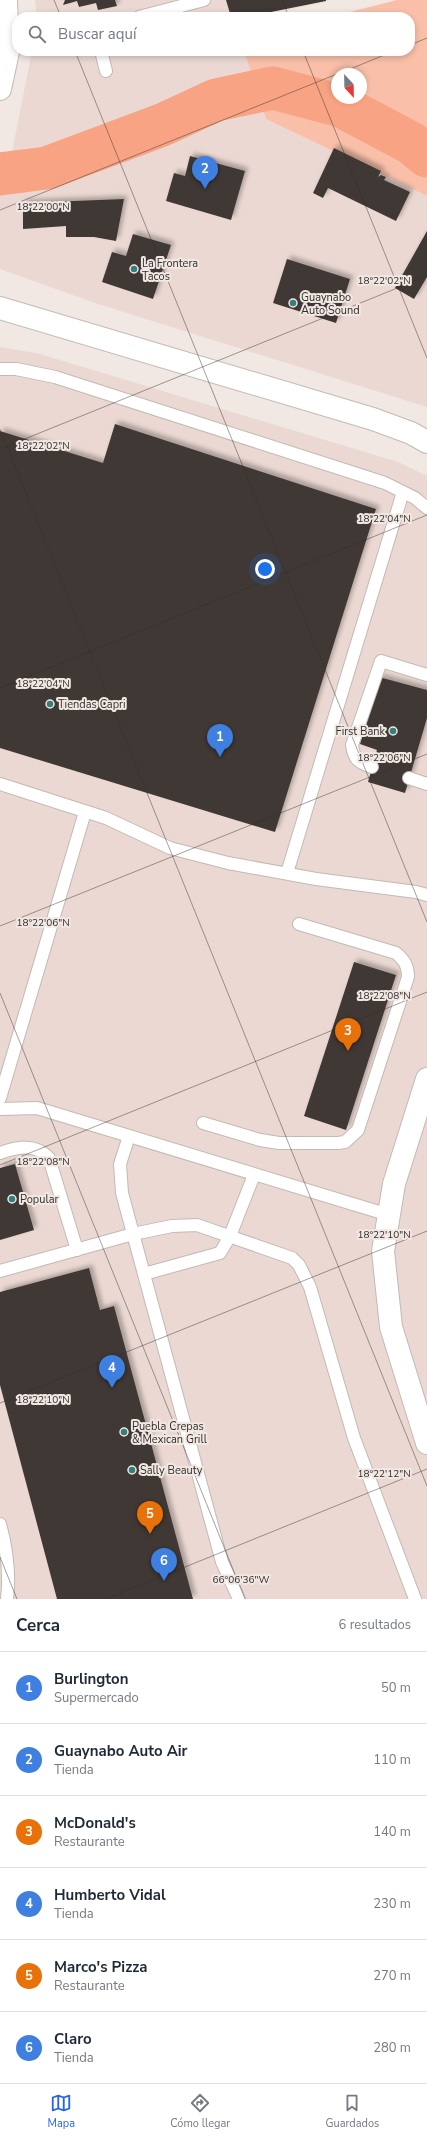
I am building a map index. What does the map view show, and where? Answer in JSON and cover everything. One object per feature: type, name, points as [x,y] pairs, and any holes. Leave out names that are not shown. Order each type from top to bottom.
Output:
[{"type":"street","points":[[0,89],[12,51],[6,0]]},
{"type":"street","points":[[5,312],[373,419],[411,433],[427,442]]},
{"type":"street","points":[[427,1079],[394,1184],[383,1251],[391,1327],[427,1443]]},
{"type":"lane","points":[[158,12],[204,0]]},
{"type":"lane","points":[[102,56],[106,71]]},
{"type":"lane","points":[[0,369],[16,369],[55,377],[385,483],[403,492],[427,508]]},
{"type":"lane","points":[[287,873],[403,492]]},
{"type":"lane","points":[[372,767],[359,762],[353,755],[352,746],[381,661],[427,675]]},
{"type":"lane","points":[[409,778],[427,784]]},
{"type":"lane","points":[[0,784],[106,818],[170,848],[228,863],[341,883],[416,892],[427,895]]},
{"type":"lane","points":[[0,1098],[85,812]]},
{"type":"lane","points":[[203,1123],[260,1140],[279,1143],[345,1142],[358,1130],[408,977],[408,968],[404,960],[396,952],[299,924]]},
{"type":"lane","points":[[0,1109],[37,1108],[389,1215]]},
{"type":"lane","points":[[129,1136],[120,1164],[122,1193],[222,1562],[240,1599]]},
{"type":"lane","points":[[0,1153],[19,1147],[33,1148],[40,1150],[49,1158],[77,1250]]},
{"type":"lane","points":[[144,1274],[220,1253],[230,1236],[254,1175]]},
{"type":"lane","points":[[0,1271],[133,1234],[172,1226],[197,1225],[292,1258],[299,1265],[307,1282],[354,1438],[415,1599]]},
{"type":"lane","points":[[0,1524],[7,1547],[9,1580],[7,1599]]},
{"type":"shaded area","points":[[35,0],[229,0],[233,12],[36,12]]},
{"type":"shaded area","points":[[397,0],[427,0],[427,196],[266,119],[246,56],[415,56],[415,12],[350,12]]},
{"type":"shaded area","points":[[31,56],[246,56],[266,119],[427,196],[427,407],[95,303],[0,269],[0,185],[12,152]]},
{"type":"shaded area","points":[[0,347],[40,354],[398,462],[427,476],[427,1599],[0,1599]]},
{"type":"building","points":[[65,0],[115,0],[117,6],[98,10],[96,3],[79,7],[77,1],[63,5]]},
{"type":"building","points":[[226,0],[326,0],[271,12],[230,12]]},
{"type":"building","points":[[334,148],[381,171],[378,177],[381,175],[386,177],[384,180],[410,192],[396,221],[328,188],[323,198],[313,193]]},
{"type":"building","points":[[190,156],[245,171],[231,220],[166,201],[174,173],[185,176]]},
{"type":"building","points":[[124,199],[116,241],[94,237],[66,237],[66,226],[23,229],[23,203]]},
{"type":"building","points":[[427,231],[427,277],[414,299],[395,288]]},
{"type":"building","name":"La Frontera Tacos","points":[[133,234],[171,245],[153,299],[102,282],[112,252],[126,256]]},
{"type":"building","points":[[287,259],[350,279],[336,323],[273,303]]},
{"type":"building","points":[[115,424],[376,509],[275,832],[0,748],[0,431],[103,463]]},
{"type":"building","name":"First Bank","points":[[379,677],[427,690],[427,718],[405,793],[368,782],[377,750],[360,744]]},
{"type":"building","points":[[354,962],[396,975],[346,1130],[304,1116]]},
{"type":"building","name":"Popular","points":[[15,1164],[34,1230],[0,1240],[0,1168]]},
{"type":"building","points":[[89,1268],[100,1310],[114,1306],[193,1599],[57,1599],[0,1385],[0,1292]]},
{"type":"waterway","points":[[0,174],[47,168],[162,125],[216,100],[273,88],[341,106],[411,143],[427,156]]},
{"type":"place","name":"Guaynabo Auto Air","points":[[205,189]]},
{"type":"place","name":"La Frontera Tacos","points":[[134,269]]},
{"type":"place","name":"Guaynabo Auto Sound","points":[[293,303]]},
{"type":"place","name":"Tiendas Capri","points":[[50,704]]},
{"type":"place","name":"First Bank","points":[[393,731]]},
{"type":"place","name":"Burlington","points":[[220,757]]},
{"type":"place","name":"McDonald's","points":[[348,1051]]},
{"type":"place","name":"Popular","points":[[12,1199]]},
{"type":"place","name":"Humberto Vidal","points":[[112,1388]]},
{"type":"place","name":"Puebla Crepas & Mexican Grill","points":[[124,1432]]},
{"type":"place","name":"Sally Beauty","points":[[132,1470]]},
{"type":"place","name":"Marco's Pizza","points":[[150,1534]]},
{"type":"place","name":"Claro","points":[[164,1581]]}]
